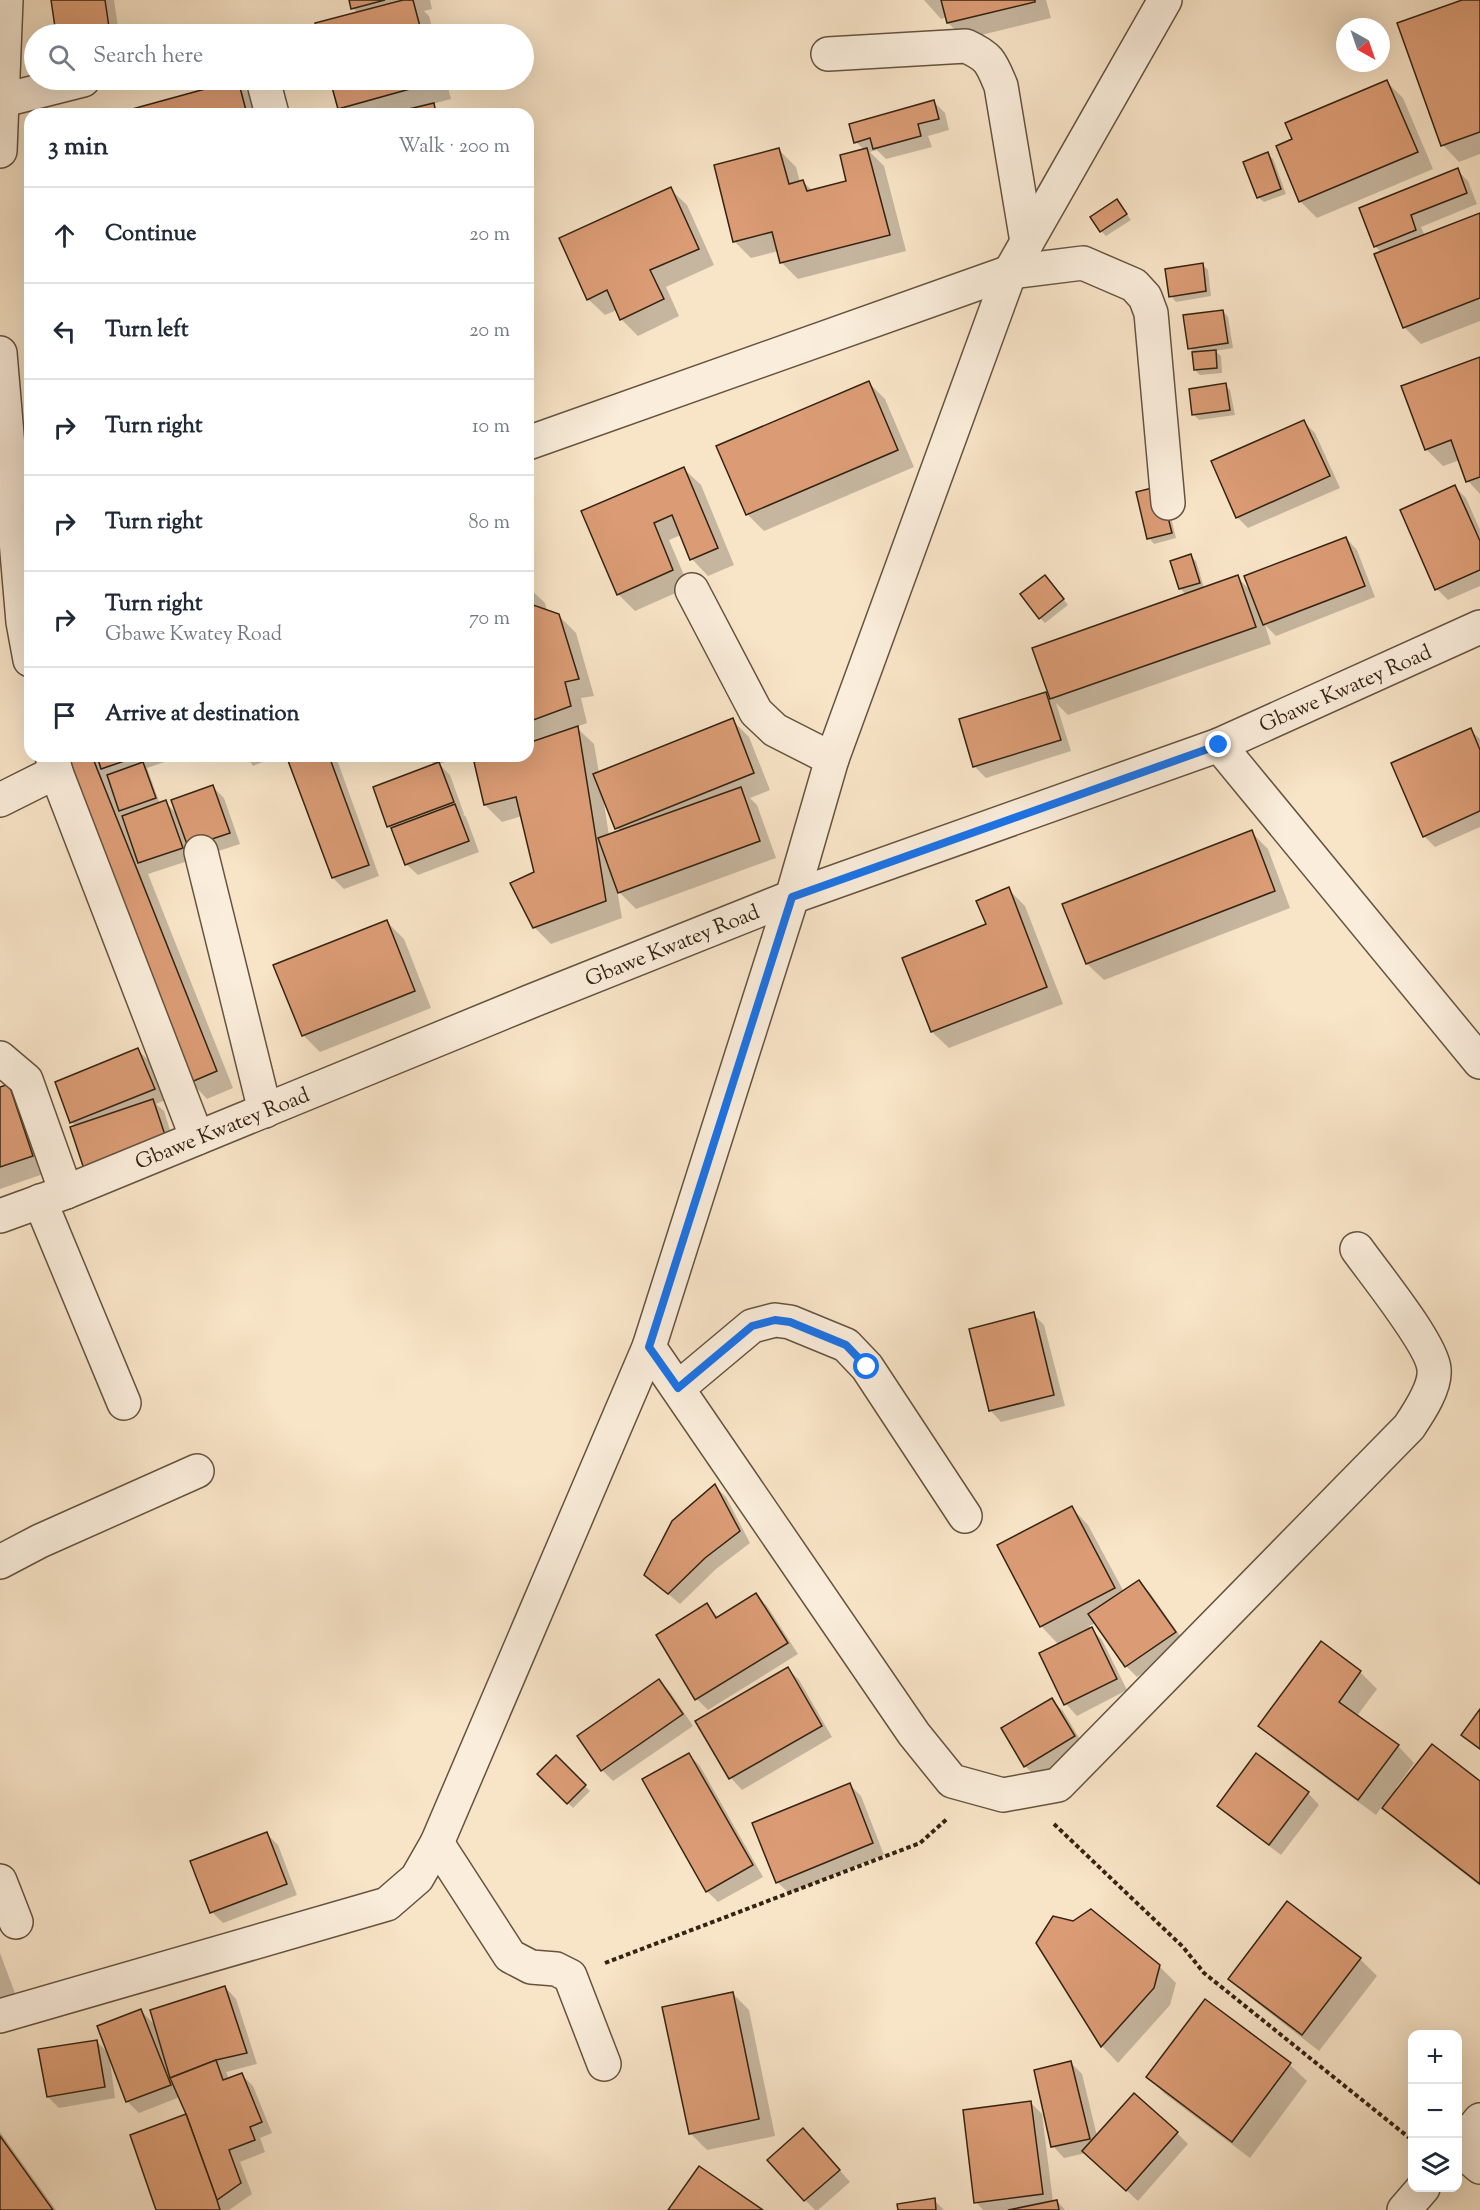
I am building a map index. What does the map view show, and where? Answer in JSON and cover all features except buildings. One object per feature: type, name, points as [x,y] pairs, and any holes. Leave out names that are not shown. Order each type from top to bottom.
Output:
[{"type":"street","points":[[0,151],[4,100],[6,0]]},
{"type":"street","points":[[0,2016],[387,1904],[417,1878],[437,1843],[649,1347],[792,897],[832,759],[1010,272],[1165,0]]},
{"type":"street","points":[[828,54],[966,46],[984,54],[992,65],[1001,86],[1027,242]]},
{"type":"street","points":[[4,100],[44,90]]},
{"type":"street","points":[[265,90],[270,108]]},
{"type":"street","points":[[534,441],[1010,272],[1083,263],[1134,285],[1145,297],[1151,313],[1168,503]]},
{"type":"street","points":[[0,353],[24,591]]},
{"type":"street","points":[[692,590],[756,711],[775,729],[832,759]]},
{"type":"street","name":"Gbawe Kwatey Road","points":[[0,1216],[53,1197],[792,897],[1219,745],[1480,627]]},
{"type":"street","points":[[1219,745],[1480,1062]]},
{"type":"street","points":[[0,800],[54,764],[197,1138]]},
{"type":"street","points":[[201,852],[265,1111]]},
{"type":"street","points":[[0,1058],[26,1080],[53,1197],[124,1403]]},
{"type":"street","points":[[649,1347],[914,1734],[952,1781],[1002,1795],[1058,1785],[1409,1427],[1426,1402],[1435,1370],[1428,1350],[1357,1249]]},
{"type":"street","points":[[678,1388],[752,1326],[775,1320],[790,1322],[846,1345],[867,1367],[965,1516]]},
{"type":"street","points":[[0,1562],[40,1540],[197,1471]]},
{"type":"street","points":[[437,1843],[510,1956],[531,1967],[556,1969],[570,1976],[604,2064]]},
{"type":"street","points":[[0,1881],[16,1922]]},
{"type":"street","points":[[1462,2143],[1480,2120]]},
{"type":"street","points":[[1462,2151],[1480,2167]]},
{"type":"street","points":[[1404,2210],[1419,2192]]},
{"type":"path","points":[[570,1976],[920,1843],[977,1788]]},
{"type":"path","points":[[1021,1792],[1183,1947],[1204,1973],[1410,2138]]},
{"type":"route","points":[[867,1367],[846,1345],[790,1322],[775,1320],[752,1326],[678,1388],[649,1347],[792,897],[1219,745]]}]
